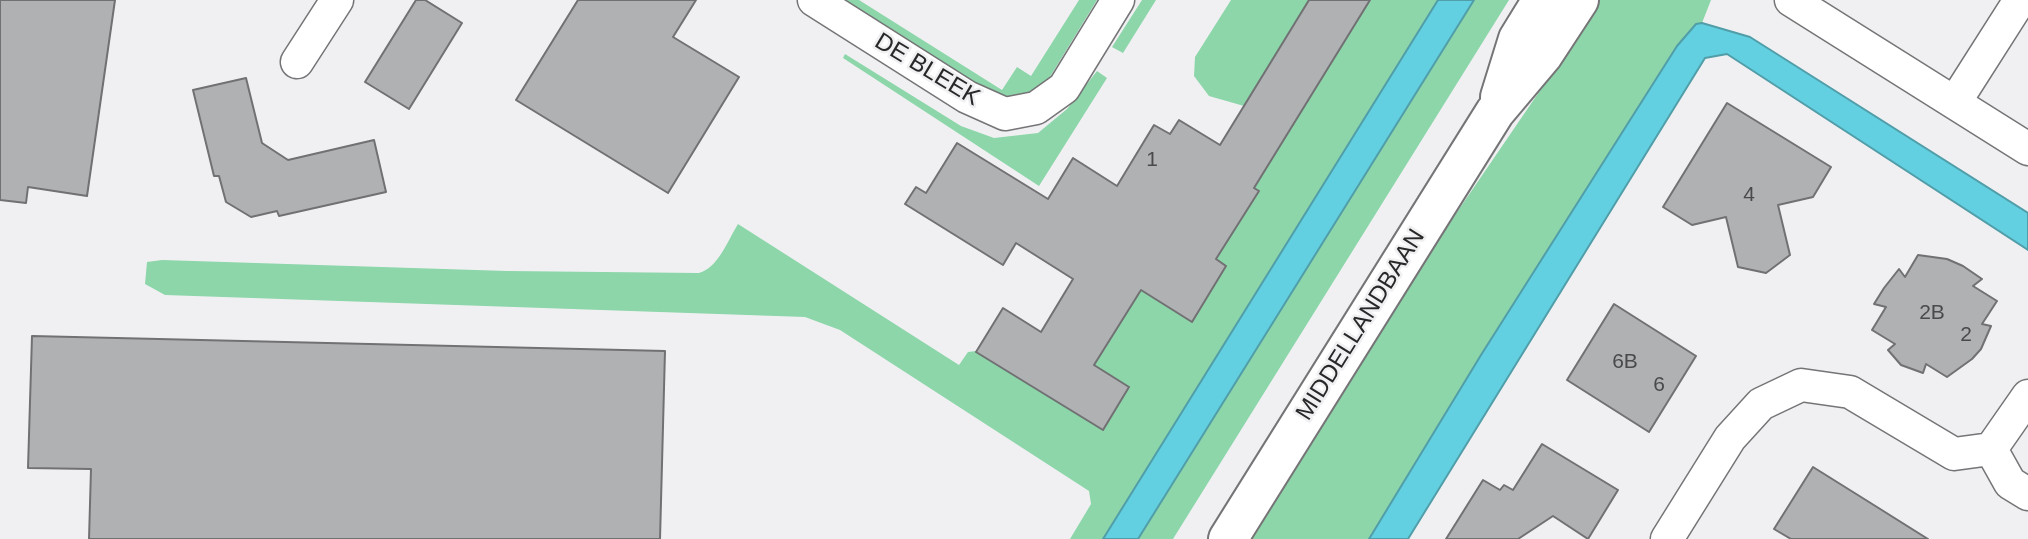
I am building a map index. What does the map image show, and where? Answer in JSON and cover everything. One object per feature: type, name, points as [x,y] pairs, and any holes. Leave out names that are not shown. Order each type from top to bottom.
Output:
[{"type":"main road","name":"MIDDELLANDBAAN","points":[[1495,112],[1518,39],[1542,0]]},
{"type":"main road","name":"MIDDELLANDBAAN","points":[[1228,539],[1495,112],[1543,55],[1579,0]]},
{"type":"street","points":[[297,62],[337,0]]},
{"type":"street","name":"DE BLEEK","points":[[814,0],[967,97],[1005,114],[1036,108],[1064,88],[1118,0]]},
{"type":"street","points":[[1791,0],[2028,149]]},
{"type":"street","points":[[1955,102],[2020,0]]},
{"type":"street","points":[[1667,539],[1730,438],[1761,404],[1801,385],[1850,392],[1954,454],[1991,449],[2028,396]]},
{"type":"street","points":[[1991,449],[2010,483],[2028,494]]},
{"type":"green space","points":[[833,0],[859,0],[1002,90],[1017,67],[1031,76],[1079,0],[1097,0],[1038,92],[995,100]]},
{"type":"green space","points":[[1142,0],[1156,0],[1123,53],[1112,47]]},
{"type":"green space","points":[[1231,0],[1309,0],[1244,106],[1209,96],[1194,76],[1195,57]]},
{"type":"green space","points":[[1370,0],[1438,0],[1103,539],[1070,539],[1091,504],[1089,491],[840,330],[805,317],[165,295],[145,284],[147,262],[162,260],[507,271],[699,273],[717,260],[738,224],[959,365],[968,352],[976,351],[1103,430],[1129,387],[1087,361],[1166,248],[1180,257],[1155,299],[1192,322],[1226,266],[1208,258],[1226,243],[1258,192],[1243,181],[1307,103]]},
{"type":"green space","points":[[1474,0],[1509,0],[1173,539],[1138,539]]},
{"type":"green space","points":[[1597,0],[1711,0],[1702,23],[1696,24],[1677,46],[1481,355],[1369,539],[1246,539],[1371,338],[1539,92]]},
{"type":"green space","points":[[845,54],[961,126],[994,138],[1038,133],[1067,109],[1097,71],[1107,78],[1039,186],[843,58]]},
{"type":"water","points":[[1438,0],[1474,0],[1138,539],[1103,539]]},
{"type":"water","points":[[1702,23],[1750,37],[2028,213],[2028,250],[1727,54],[1705,58],[1408,539],[1369,539],[1481,355],[1677,46],[1696,24]]},
{"type":"building","points":[[0,0],[115,0],[87,196],[28,187],[26,203],[0,200]]},
{"type":"building","points":[[416,0],[425,0],[462,23],[409,109],[365,82]]},
{"type":"building","points":[[578,0],[696,0],[673,37],[739,77],[668,193],[516,100]]},
{"type":"building","points":[[1309,0],[1370,0],[1254,188],[1259,191],[1216,259],[1226,266],[1192,322],[1141,290],[1094,365],[1129,387],[1103,430],[976,352],[1003,308],[1041,332],[1073,279],[1016,243],[1003,265],[905,204],[916,187],[926,193],[957,143],[1048,199],[1073,158],[1117,186],[1154,125],[1170,134],[1179,120],[1220,145]]},
{"type":"building","points":[[246,78],[262,143],[288,160],[374,140],[386,192],[279,216],[277,211],[251,217],[226,202],[219,176],[214,176],[193,90]]},
{"type":"building","points":[[1727,103],[1831,167],[1813,197],[1778,205],[1790,255],[1766,273],[1738,267],[1726,217],[1692,225],[1663,207]]},
{"type":"building","points":[[1918,255],[1947,259],[1963,266],[1982,279],[1973,286],[1997,301],[1982,324],[1991,326],[1981,349],[1947,377],[1926,364],[1923,373],[1901,365],[1888,350],[1895,344],[1872,330],[1886,307],[1874,304],[1899,269],[1905,277]]},
{"type":"building","points":[[1614,304],[1696,356],[1649,432],[1567,380]]},
{"type":"building","points":[[32,336],[665,351],[660,539],[89,539],[91,469],[28,468]]},
{"type":"building","points":[[1542,444],[1618,490],[1588,539],[1553,516],[1518,539],[1446,539],[1483,480],[1500,490],[1504,485],[1513,490]]},
{"type":"building","points":[[1813,467],[1928,539],[1791,539],[1774,529]]}]
